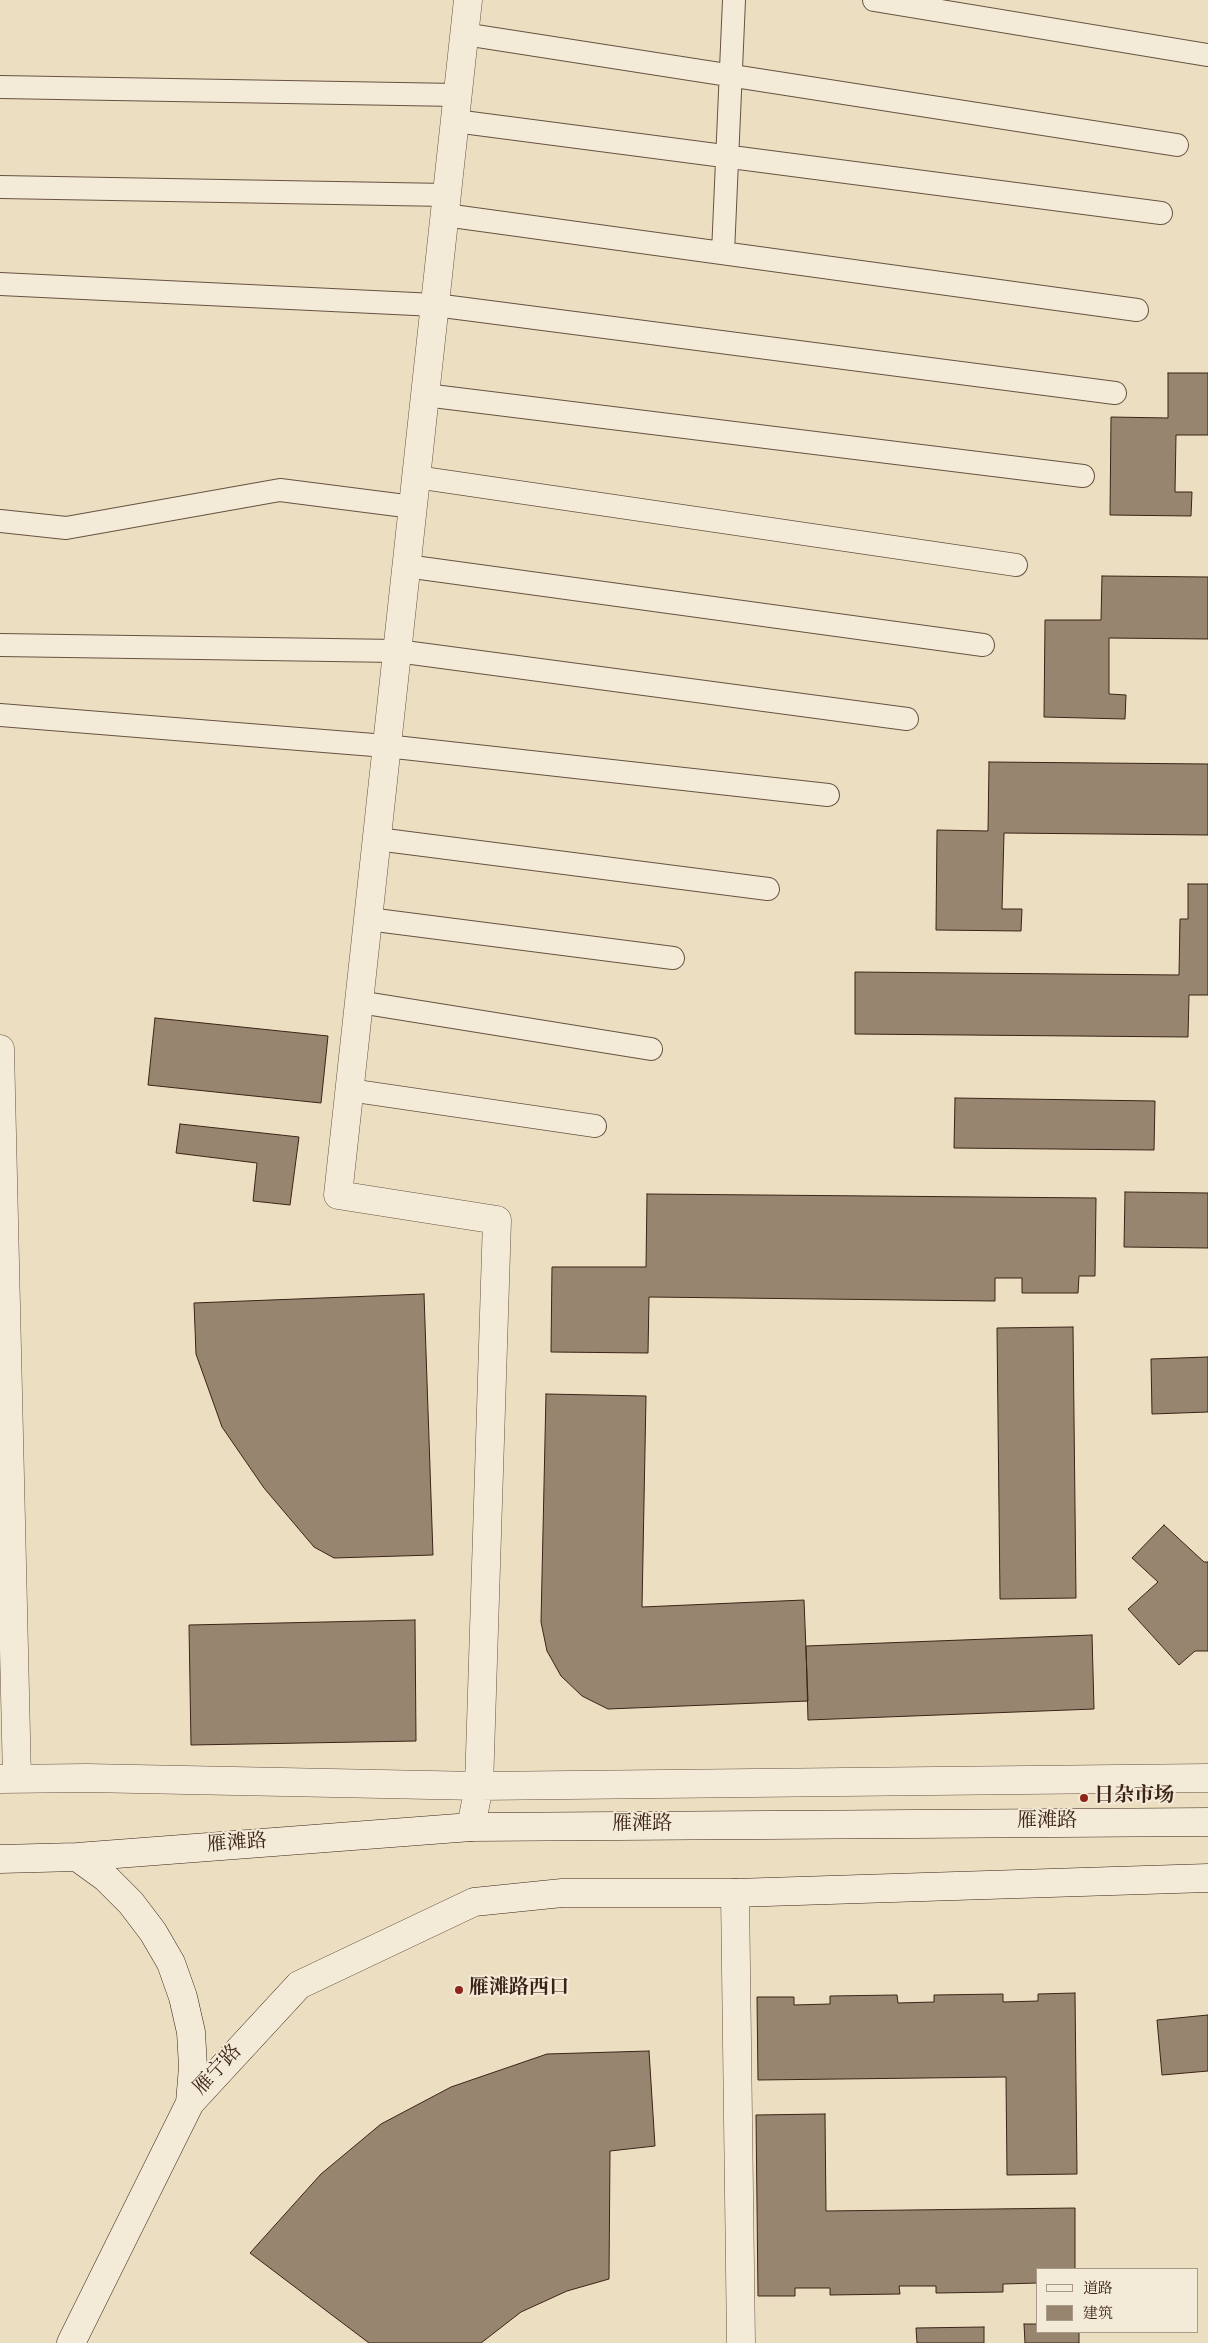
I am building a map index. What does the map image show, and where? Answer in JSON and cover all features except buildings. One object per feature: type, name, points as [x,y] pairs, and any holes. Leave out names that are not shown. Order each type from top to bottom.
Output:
[{"type":"street","points":[[468,0],[338,1195],[497,1220],[479,1786],[471,1827]]},
{"type":"street","points":[[0,1049],[8,1779],[87,1778],[479,1786],[1208,1778]]},
{"type":"street","name":"雁滩路","points":[[0,1859],[77,1857],[471,1827],[1208,1822]]},
{"type":"street","points":[[77,1857],[106,1878],[131,1903],[153,1932],[171,1963],[183,1997],[191,2032],[193,2067],[190,2103]]},
{"type":"street","points":[[741,2343],[735,1893],[1208,1878]]},
{"type":"street","name":"雁宁路","points":[[71,2343],[190,2103],[299,1985],[474,1902],[562,1893],[735,1893]]},
{"type":"lane","points":[[722,253],[734,0]]},
{"type":"lane","points":[[874,0],[1207,55]]},
{"type":"lane","points":[[464,34],[1177,145]]},
{"type":"lane","points":[[0,87],[456,108],[727,157],[1161,213]]},
{"type":"lane","points":[[0,187],[446,205],[722,253],[1137,310]]},
{"type":"lane","points":[[0,284],[435,305],[1115,393]]},
{"type":"lane","points":[[425,395],[1083,476]]},
{"type":"lane","points":[[416,477],[1016,565]]},
{"type":"lane","points":[[0,521],[66,528],[280,490],[413,507]]},
{"type":"lane","points":[[406,566],[983,645]]},
{"type":"lane","points":[[0,645],[397,651],[907,719]]},
{"type":"lane","points":[[0,715],[386,746],[828,795]]},
{"type":"lane","points":[[377,839],[768,889]]},
{"type":"lane","points":[[368,919],[673,958]]},
{"type":"lane","points":[[359,1002],[651,1049]]},
{"type":"lane","points":[[349,1090],[595,1126]]},
{"type":"place","name":"日杂市场","points":[[1084,1798]]},
{"type":"place","name":"雁滩路西口","points":[[459,1990]]}]
